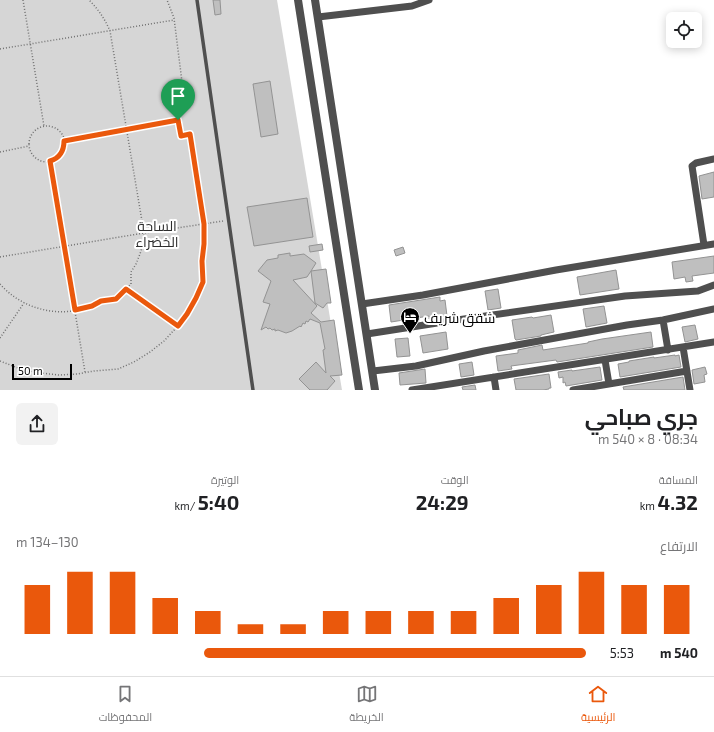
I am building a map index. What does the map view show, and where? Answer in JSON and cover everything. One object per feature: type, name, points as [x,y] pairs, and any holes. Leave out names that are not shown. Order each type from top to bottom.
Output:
[{"type":"street","points":[[298,0],[359,390]]},
{"type":"street","points":[[315,0],[376,390]]},
{"type":"street","points":[[318,18],[412,6],[429,0]]},
{"type":"street","points":[[704,245],[692,166],[696,163],[714,159]]},
{"type":"street","points":[[362,304],[423,295],[556,270],[714,244]]},
{"type":"street","points":[[367,334],[625,296],[698,291],[714,285]]},
{"type":"street","points":[[373,372],[416,366],[484,351],[627,325],[663,320],[714,309]]},
{"type":"street","points":[[663,320],[668,350]]},
{"type":"street","points":[[412,390],[714,342]]},
{"type":"street","points":[[683,347],[690,390]]},
{"type":"street","points":[[606,360],[609,384]]},
{"type":"street","points":[[573,390],[688,371]]},
{"type":"street","points":[[494,377],[496,390]]},
{"type":"lane","points":[[197,0],[253,390]]},
{"type":"path","points":[[23,0],[44,126]]},
{"type":"path","points":[[0,284],[24,303],[40,309],[61,312],[92,306],[101,301],[116,299],[131,284],[131,272],[140,254],[144,233],[110,31],[102,16],[89,0]]},
{"type":"path","points":[[0,361],[23,370],[59,375],[118,369],[134,362],[164,341],[187,314],[196,298],[203,282],[202,261],[204,224],[190,134],[181,136],[175,108],[185,106],[174,20],[167,0]]},
{"type":"path","points":[[0,49],[174,20]]},
{"type":"path","points":[[64,141],[178,120]]},
{"type":"path","points":[[44,126],[50,126],[60,131],[64,141],[63,152],[60,156],[50,161],[39,159],[31,152],[31,136],[34,131],[44,126]]},
{"type":"path","points":[[0,152],[30,146]]},
{"type":"path","points":[[50,161],[85,373]]},
{"type":"path","points":[[0,257],[228,220]]},
{"type":"path","points":[[126,289],[178,326]]},
{"type":"path","points":[[0,338],[24,303]]},
{"type":"green space","name":"الساحة الخضراء","points":[[0,0],[277,0],[342,390],[0,390]]},
{"type":"building","points":[[213,0],[220,0],[221,14],[215,15]]},
{"type":"building","points":[[270,81],[278,134],[261,137],[253,84]]},
{"type":"building","points":[[714,172],[714,197],[702,199],[699,176]]},
{"type":"building","points":[[307,198],[313,237],[254,246],[247,207]]},
{"type":"building","points":[[322,244],[323,250],[310,252],[309,246]]},
{"type":"building","points":[[403,247],[405,253],[396,256],[394,250]]},
{"type":"building","points":[[290,253],[290,256],[304,254],[316,263],[307,277],[293,280],[317,306],[311,313],[321,322],[334,320],[342,375],[330,376],[335,381],[327,390],[310,390],[299,379],[316,362],[326,373],[323,350],[325,349],[320,323],[310,319],[308,322],[306,321],[305,324],[303,323],[301,327],[300,326],[286,333],[278,330],[275,331],[275,329],[268,329],[266,327],[261,330],[270,304],[263,302],[271,281],[258,271],[267,260],[278,258],[278,255]]},
{"type":"building","points":[[714,256],[714,273],[692,276],[693,281],[686,282],[685,277],[674,279],[672,262]]},
{"type":"building","points":[[326,269],[331,303],[327,303],[323,308],[315,303],[311,271]]},
{"type":"building","points":[[616,270],[619,289],[580,295],[577,277]]},
{"type":"building","points":[[498,289],[501,308],[488,310],[485,291]]},
{"type":"building","points":[[440,297],[440,301],[445,300],[447,316],[429,319],[429,316],[391,322],[389,305]]},
{"type":"building","points":[[604,306],[607,323],[586,327],[583,309]]},
{"type":"building","points":[[551,315],[554,332],[541,336],[515,339],[512,320]]},
{"type":"building","points":[[695,325],[698,339],[685,342],[682,327]]},
{"type":"building","points":[[446,332],[448,349],[423,353],[420,336]]},
{"type":"building","points":[[651,332],[653,347],[557,362],[556,360],[511,366],[512,369],[498,371],[496,356],[518,353],[518,350],[542,345],[543,350]]},
{"type":"building","points":[[408,338],[410,356],[397,357],[395,339]]},
{"type":"building","points":[[679,355],[681,367],[620,377],[618,364],[654,357]]},
{"type":"building","points":[[472,362],[474,375],[461,377],[459,364]]},
{"type":"building","points":[[600,367],[602,380],[566,386],[565,382],[563,383],[563,377],[559,378],[558,372]]},
{"type":"building","points":[[705,367],[707,374],[704,375],[705,382],[694,384],[692,370]]},
{"type":"building","points":[[425,369],[426,383],[400,385],[399,373]]},
{"type":"building","points":[[549,374],[551,388],[549,389],[516,390],[514,379]]},
{"type":"building","points":[[683,377],[685,390],[624,390],[623,387]]},
{"type":"building","points":[[475,385],[476,390],[463,390],[462,387]]},
{"type":"place","name":"شقق شريف","points":[[410,334]]},
{"type":"route","points":[[178,120],[181,136],[190,134],[204,224],[202,261],[203,282],[196,298],[178,326],[126,289],[116,299],[101,301],[92,306],[75,310],[50,161],[60,156],[63,152],[64,141],[178,120]]}]
